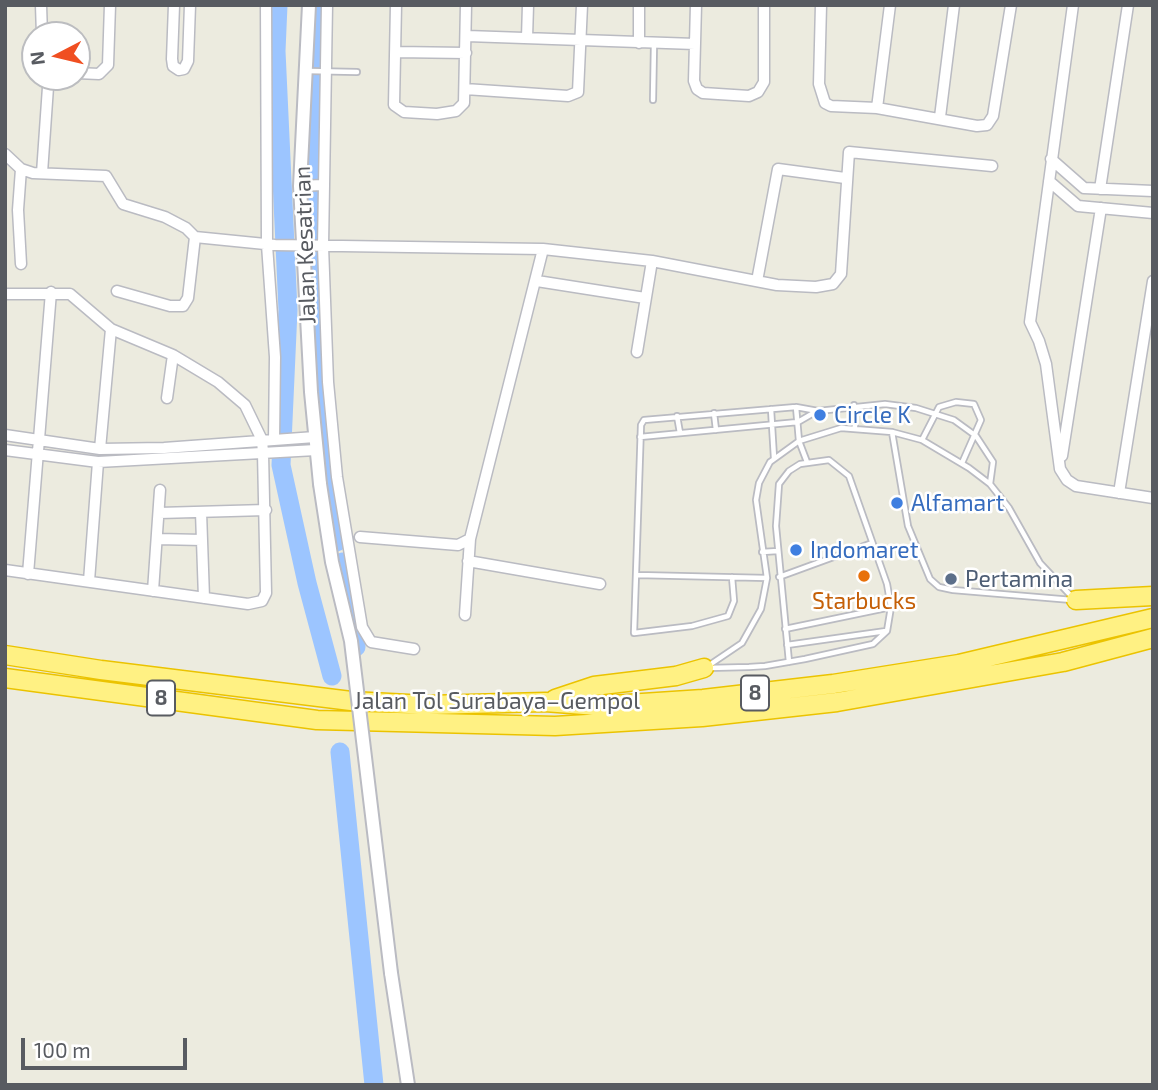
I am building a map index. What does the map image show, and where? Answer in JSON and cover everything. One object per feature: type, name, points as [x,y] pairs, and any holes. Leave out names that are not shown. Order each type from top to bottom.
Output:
[{"type":"highway","points":[[1076,600],[1153,596]]},
{"type":"highway","name":"Jalan Tol Surabaya–Gempol","points":[[5,655],[351,701],[428,705],[545,702],[597,706],[704,699],[834,684],[959,664],[1153,618]]},
{"type":"highway","name":"Jalan Tol Surabaya–Gempol","points":[[5,678],[317,720],[529,726],[702,718],[837,702],[948,685],[1063,662],[1153,638]]},
{"type":"highway","points":[[545,702],[594,687],[663,678],[704,668]]},
{"type":"street","points":[[91,74],[99,74],[108,65],[110,5]]},
{"type":"street","points":[[174,5],[172,59],[173,66],[179,70],[184,69],[188,61],[190,5]]},
{"type":"street","points":[[267,5],[276,440]]},
{"type":"street","name":"Jalan Kesatrian","points":[[309,5],[318,71],[310,246],[316,311],[321,481],[332,562],[354,660],[391,973],[408,1085]]},
{"type":"street","points":[[327,5],[318,71],[310,246],[316,311],[320,450],[336,477],[359,612],[367,638],[377,644],[414,649]]},
{"type":"street","points":[[396,5],[394,97],[397,109],[437,114],[456,111],[464,103],[466,5]]},
{"type":"street","points":[[527,38],[528,5]]},
{"type":"street","points":[[465,89],[574,94],[580,86],[582,5]]},
{"type":"street","points":[[639,5],[639,43]]},
{"type":"street","points":[[696,5],[694,81],[700,92],[749,96],[758,92],[764,82],[764,5]]},
{"type":"street","points":[[821,5],[821,98],[831,106],[877,107],[977,126],[991,122],[1011,5]]},
{"type":"street","points":[[940,117],[954,5]]},
{"type":"street","points":[[1073,5],[1030,322],[1040,341],[1046,364],[1060,469],[1076,486],[1153,498]]},
{"type":"street","points":[[1100,189],[1128,5]]},
{"type":"street","points":[[877,107],[888,7]]},
{"type":"street","points":[[467,36],[695,44]]},
{"type":"street","points":[[396,52],[466,53]]},
{"type":"street","points":[[43,173],[48,91]]},
{"type":"street","points":[[5,154],[21,169],[43,173],[106,176],[123,204],[165,217],[186,228],[195,237],[271,245],[543,249],[652,261],[757,281],[816,287],[838,281],[842,268],[845,178],[849,152],[992,166]]},
{"type":"street","points":[[1051,159],[1084,188],[1153,191]]},
{"type":"street","points":[[21,169],[21,264]]},
{"type":"street","points":[[757,281],[778,169],[845,178]]},
{"type":"street","points":[[1049,181],[1074,204],[1153,214]]},
{"type":"street","points":[[1060,469],[1101,208]]},
{"type":"street","points":[[117,291],[170,306],[183,306],[188,298],[195,237]]},
{"type":"street","points":[[465,615],[470,540],[543,249]]},
{"type":"street","points":[[637,352],[652,261]]},
{"type":"street","points":[[537,281],[645,298]]},
{"type":"street","points":[[1118,493],[1153,281]]},
{"type":"street","points":[[28,574],[51,292]]},
{"type":"street","points":[[5,294],[70,294],[111,329],[173,355],[236,396],[244,405],[261,440],[263,453],[266,510],[265,597],[257,604],[248,604],[5,570]]},
{"type":"street","points":[[89,582],[111,329]]},
{"type":"street","points":[[167,398],[173,355]]},
{"type":"street","points":[[5,435],[100,448],[276,440],[320,450]]},
{"type":"street","points":[[99,462],[100,448]]},
{"type":"street","points":[[5,450],[99,462],[320,450]]},
{"type":"street","points":[[321,481],[336,477]]},
{"type":"street","points":[[153,591],[160,489]]},
{"type":"street","points":[[159,513],[266,510]]},
{"type":"street","points":[[201,512],[204,598]]},
{"type":"street","points":[[346,527],[360,537],[458,545],[470,540]]},
{"type":"street","points":[[347,546],[360,537]]},
{"type":"street","points":[[158,539],[202,540]]},
{"type":"street","points":[[468,561],[600,583]]},
{"type":"lane","points":[[653,44],[653,100]]},
{"type":"lane","points":[[318,71],[357,72]]},
{"type":"lane","points":[[922,440],[934,412],[956,402],[975,404],[981,420],[962,463]]},
{"type":"lane","points":[[640,437],[798,422],[818,411],[854,405],[885,404],[934,412],[954,420],[976,436],[993,462],[990,484]]},
{"type":"lane","points":[[854,405],[855,428]]},
{"type":"lane","points":[[732,577],[734,601],[728,616],[692,626],[635,633],[640,437],[644,420],[796,407],[818,411]]},
{"type":"lane","points":[[796,407],[799,441],[807,462]]},
{"type":"lane","points":[[771,409],[774,459]]},
{"type":"lane","points":[[714,413],[716,430]]},
{"type":"lane","points":[[677,416],[680,433]]},
{"type":"lane","points":[[704,668],[737,648],[761,609],[767,578],[755,500],[758,483],[774,459],[799,441],[841,428],[892,432],[922,440],[962,463],[990,484],[1009,508],[1040,563],[1076,600]]},
{"type":"lane","points":[[892,432],[908,526],[930,579],[939,587],[953,590],[1076,600]]},
{"type":"lane","points":[[704,668],[749,667],[789,662],[873,644],[887,631],[891,607],[887,584],[849,476],[829,460],[807,462],[789,471],[779,484],[776,506],[779,577],[789,662]]},
{"type":"lane","points":[[779,577],[872,542]]},
{"type":"lane","points":[[762,552],[778,551]]},
{"type":"lane","points":[[637,575],[767,578]]},
{"type":"lane","points":[[785,629],[891,607]]},
{"type":"lane","points":[[787,645],[887,631]]},
{"type":"waterway","points":[[278,5],[276,51],[288,310],[281,465],[307,583],[332,676]]},
{"type":"waterway","points":[[314,231],[320,5]]},
{"type":"waterway","points":[[316,258],[325,443],[337,542]]},
{"type":"waterway","points":[[342,562],[356,647]]},
{"type":"waterway","points":[[340,752],[374,1085]]},
{"type":"place","name":"Circle K","points":[[820,415]]},
{"type":"place","name":"Alfamart","points":[[897,503]]},
{"type":"place","name":"Indomaret","points":[[796,550]]},
{"type":"place","name":"Starbucks","points":[[864,576]]},
{"type":"place","name":"Pertamina","points":[[951,579]]}]
